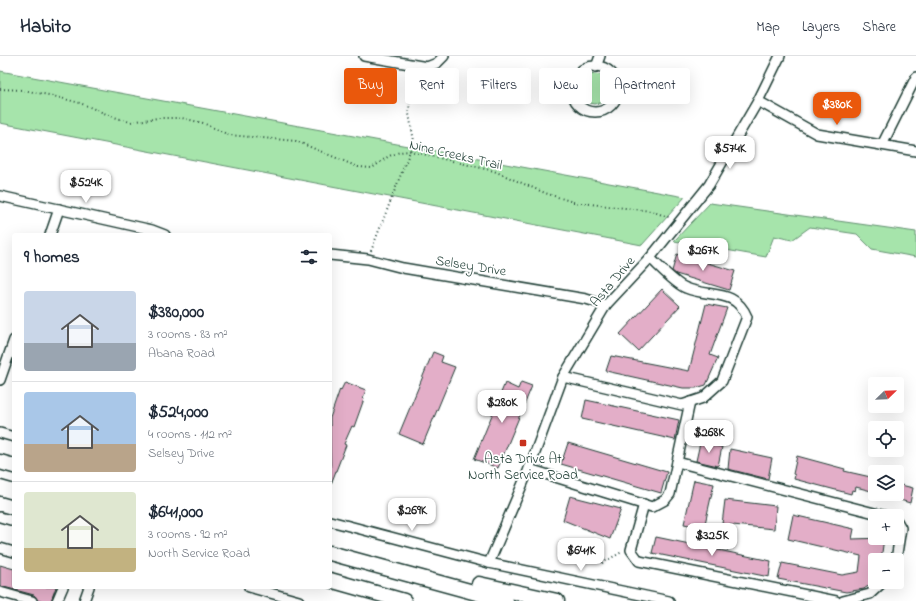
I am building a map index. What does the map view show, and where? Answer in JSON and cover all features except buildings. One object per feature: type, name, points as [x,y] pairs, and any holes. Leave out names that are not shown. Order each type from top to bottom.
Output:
[{"type":"highway","points":[[0,462],[12,465]]},
{"type":"highway","points":[[0,488],[12,491]]},
{"type":"highway","points":[[332,554],[506,601]]},
{"type":"highway","points":[[388,569],[471,583],[557,601]]},
{"type":"highway","points":[[332,581],[404,601]]},
{"type":"street","points":[[364,56],[427,67],[437,63],[444,56]]},
{"type":"street","points":[[596,67],[600,56]]},
{"type":"street","name":"Asta Drive","points":[[489,563],[529,469],[564,377],[606,305],[650,258],[709,185],[758,101],[780,56]]},
{"type":"street","points":[[589,67],[596,67],[610,72],[617,84],[618,91],[612,104],[600,112],[586,110],[579,106],[574,100],[572,92],[576,77],[589,67]]},
{"type":"street","points":[[882,145],[916,77]]},
{"type":"street","points":[[758,101],[817,134],[916,151]]},
{"type":"street","points":[[0,196],[160,233]]},
{"type":"street","points":[[51,233],[59,209]]},
{"type":"street","name":"Selsey Drive","points":[[332,255],[368,259],[403,268],[586,299],[606,305]]},
{"type":"street","points":[[564,377],[682,405],[704,398],[722,381],[747,317],[742,307],[735,300],[685,288],[650,258]]},
{"type":"street","points":[[0,380],[12,346]]},
{"type":"street","points":[[529,469],[652,507],[665,500],[670,494],[690,402]]},
{"type":"street","points":[[0,433],[12,436]]},
{"type":"street","points":[[677,462],[868,511]]},
{"type":"street","points":[[644,504],[631,550],[639,561],[836,601]]},
{"type":"street","points":[[0,517],[12,520]]},
{"type":"street","points":[[332,522],[489,563],[669,601]]},
{"type":"street","points":[[0,548],[12,551]]},
{"type":"street","points":[[58,601],[63,589]]},
{"type":"street","points":[[84,601],[88,589]]},
{"type":"street","points":[[256,589],[299,601]]},
{"type":"street","points":[[843,601],[870,594],[875,589]]},
{"type":"street","points":[[0,592],[32,601]]},
{"type":"path","points":[[368,259],[414,141],[409,114],[412,64]]},
{"type":"path","name":"Nine Creeks Trail","points":[[0,89],[23,90],[49,95],[80,103],[130,122],[158,118],[182,118],[203,123],[229,135],[296,142],[358,167],[372,168],[390,156],[400,152],[410,152],[494,171],[544,193],[573,202],[651,211],[667,215],[679,223]]},
{"type":"path","points":[[602,563],[619,553],[631,550]]},
{"type":"green space","points":[[0,71],[685,197],[642,245],[0,123]]},
{"type":"green space","points":[[592,74],[600,75],[600,103],[595,104],[592,104]]},
{"type":"green space","points":[[710,203],[916,232],[916,257],[872,249],[857,234],[810,227],[792,240],[774,236],[766,257],[674,241]]},
{"type":"place","name":"Asta Drive At North Service Road","points":[[523,443]]}]
